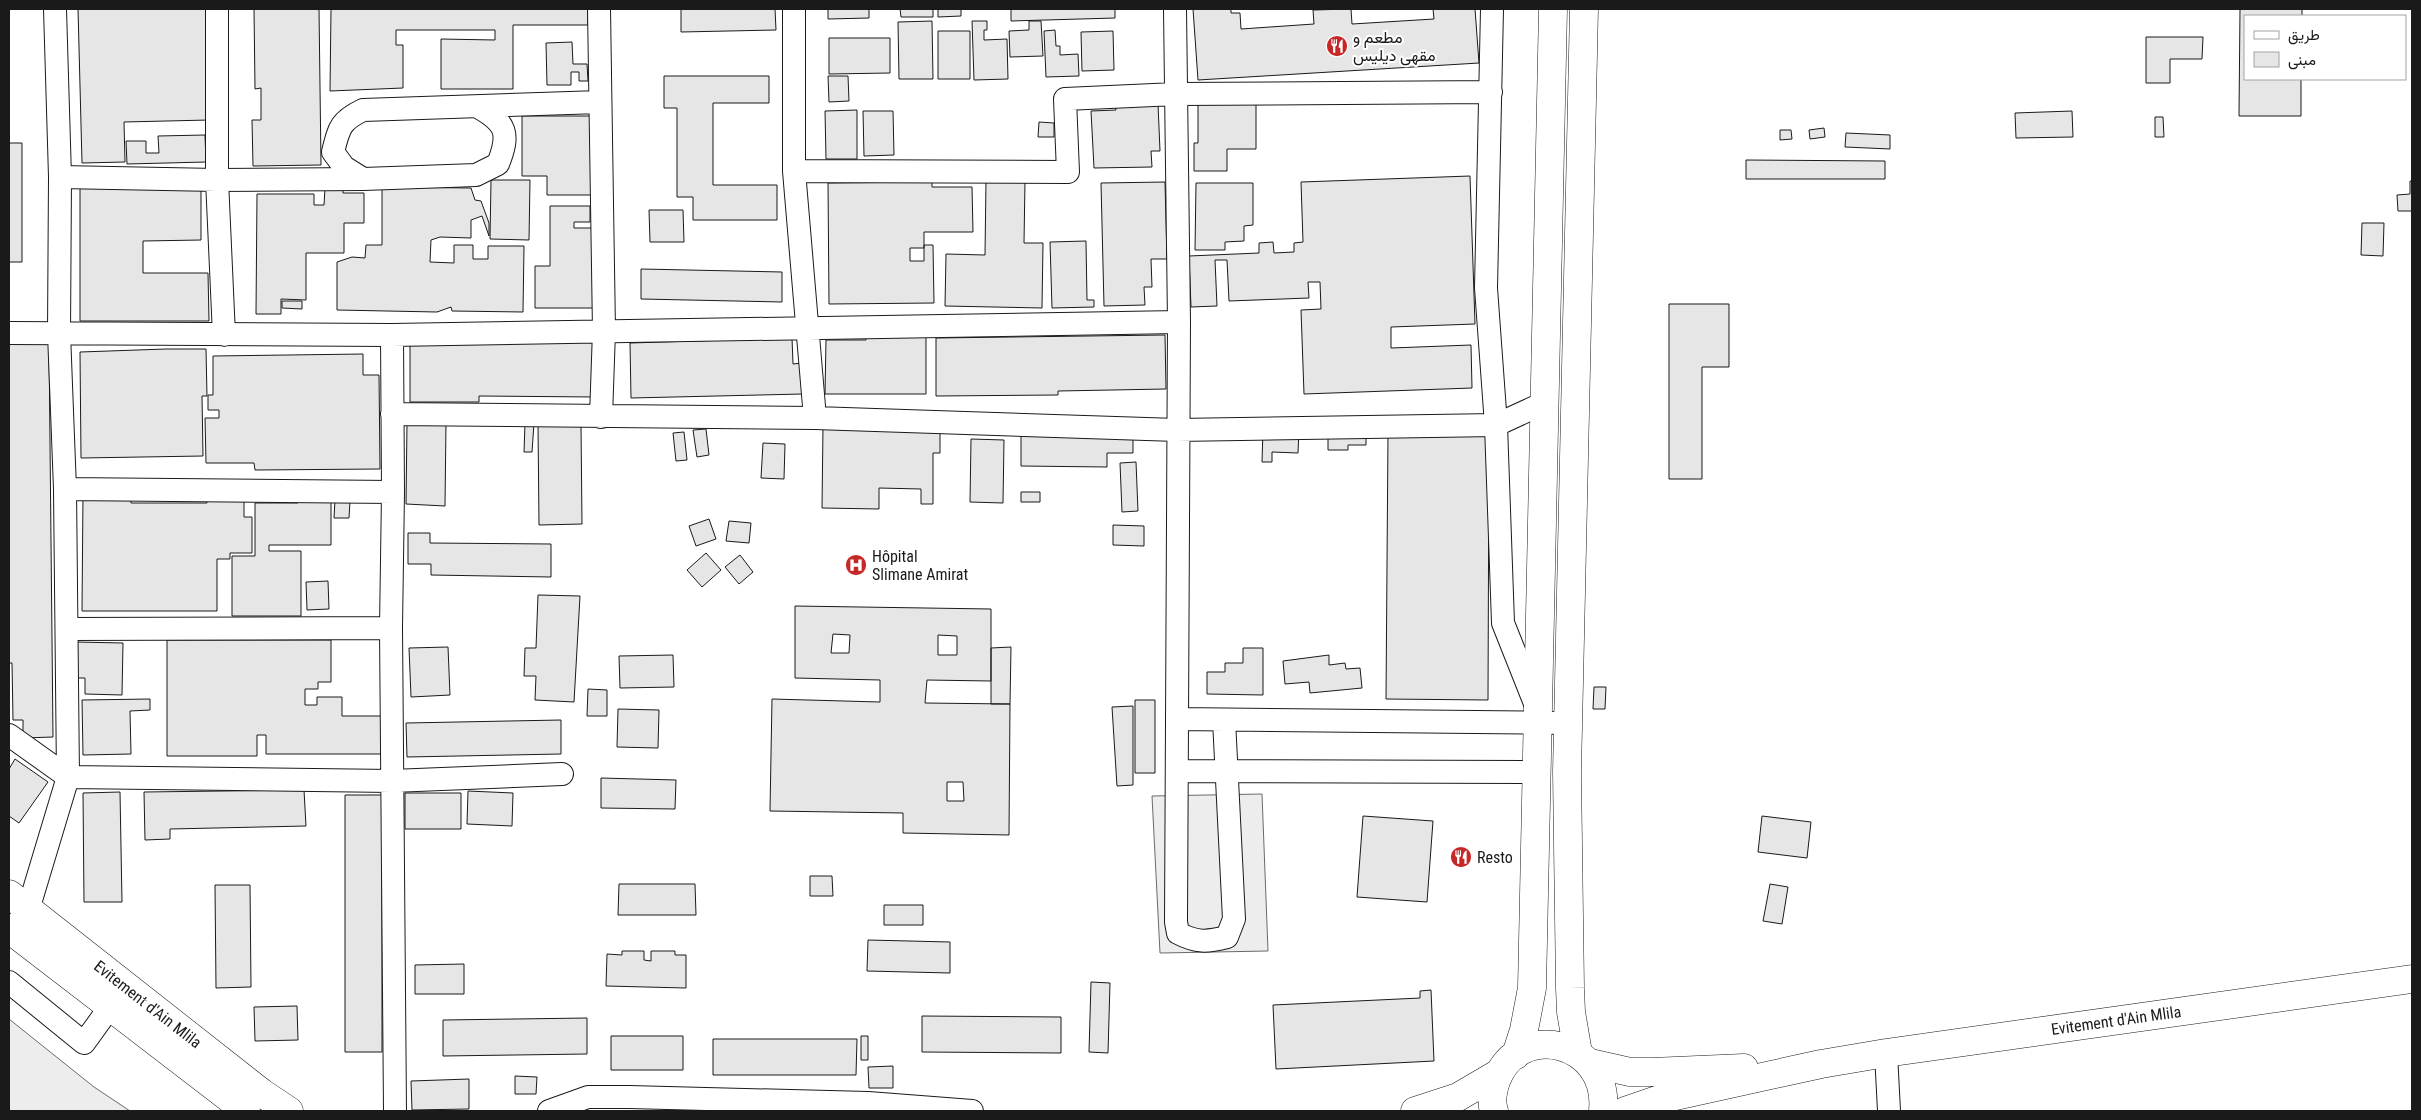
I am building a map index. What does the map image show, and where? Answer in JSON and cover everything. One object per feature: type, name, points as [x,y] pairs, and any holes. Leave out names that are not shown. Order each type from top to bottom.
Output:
[{"type":"main road","points":[[1494,1111],[1493,1089],[1508,1064],[1524,1030],[1532,988],[1553,9]]},
{"type":"main road","points":[[1584,9],[1568,723],[1570,988],[1571,1012],[1584,1058],[1602,1086],[1603,1111]]},
{"type":"main road","name":"Evitement d'Ain Mlila","points":[[18,902],[289,1111]]},
{"type":"main road","name":"Evitement d'Ain Mlila","points":[[10,930],[246,1111]]},
{"type":"main road","name":"Evitement d'Ain Mlila","points":[[1821,1064],[1886,1053],[2412,979]]},
{"type":"main road","points":[[1415,1111],[1458,1097],[1508,1064],[1528,1048],[1547,1045],[1566,1048],[1584,1058],[1630,1072],[1821,1064]]},
{"type":"main road","points":[[1625,1111],[1657,1100],[1821,1064]]},
{"type":"street","points":[[10,930],[18,902],[68,777],[65,489],[59,333],[60,177],[55,9]]},
{"type":"street","points":[[217,9],[217,180],[224,335]]},
{"type":"street","points":[[600,9],[604,331],[601,418]]},
{"type":"street","points":[[794,9],[794,171],[814,418]]},
{"type":"street","points":[[1175,9],[1179,322],[1176,922],[1178,933],[1192,941],[1211,941],[1227,937],[1234,919],[1224,720]]},
{"type":"street","points":[[1492,9],[1486,288],[1496,425],[1503,623],[1537,716]]},
{"type":"street","points":[[794,171],[1068,172],[1065,99],[1176,94],[1491,92]]},
{"type":"street","points":[[363,179],[344,167],[333,152],[340,125],[350,116],[363,110],[600,102]]},
{"type":"street","points":[[60,177],[217,180],[363,179],[476,175],[498,164],[505,146],[504,129],[495,116],[478,106]]},
{"type":"street","points":[[9,333],[392,335],[1179,322]]},
{"type":"street","points":[[392,335],[393,492],[391,628],[395,1111]]},
{"type":"street","points":[[392,414],[601,418],[814,418],[1177,430],[1496,425],[1544,404]]},
{"type":"street","points":[[65,489],[393,492]]},
{"type":"street","points":[[67,629],[391,628]]},
{"type":"street","points":[[1178,719],[1537,716],[1568,723]]},
{"type":"street","points":[[9,735],[68,777],[392,781],[562,774]]},
{"type":"street","points":[[1178,771],[1537,772]]},
{"type":"street","points":[[9,982],[84,1043],[110,1007]]},
{"type":"street","points":[[1886,1053],[1889,1111]]},
{"type":"street","points":[[549,1111],[588,1097],[629,1096],[868,1103],[972,1111]]},
{"type":"shaded area","points":[[1262,794],[1268,951],[1160,953],[1152,796]]},
{"type":"shaded area","points":[[9,1019],[94,1087],[130,1111],[9,1111]]},
{"type":"building","points":[[78,9],[206,9],[209,120],[124,122],[125,162],[82,163]]},
{"type":"building","points":[[254,9],[319,9],[321,165],[253,166],[252,120],[261,120],[261,88],[255,89]]},
{"type":"building","points":[[331,9],[588,9],[588,25],[513,25],[513,89],[441,89],[441,39],[495,40],[495,30],[396,30],[396,45],[403,45],[403,88],[330,91]]},
{"type":"building","points":[[681,9],[775,9],[776,30],[681,32]]},
{"type":"building","points":[[828,9],[869,9],[869,18],[828,19]]},
{"type":"building","points":[[900,9],[933,9],[933,17],[901,17]]},
{"type":"building","points":[[938,9],[961,9],[961,16],[938,17]]},
{"type":"building","points":[[1011,9],[1115,9],[1115,18],[1011,21]]},
{"type":"building","name":"مطعم و مقهى ديليس","points":[[1193,9],[1231,9],[1231,13],[1240,13],[1241,29],[1314,24],[1313,10],[1351,9],[1352,24],[1434,19],[1433,9],[1475,9],[1479,63],[1198,80]]},
{"type":"building","points":[[2240,9],[2302,9],[2302,15],[2244,15],[2244,80],[2301,80],[2301,116],[2239,116]]},
{"type":"building","points":[[932,21],[933,79],[899,79],[898,22]]},
{"type":"building","points":[[972,21],[987,21],[987,30],[984,30],[984,40],[1007,39],[1008,79],[974,80]]},
{"type":"building","points":[[1029,21],[1041,21],[1043,56],[1010,57],[1009,31],[1029,30]]},
{"type":"building","points":[[1055,30],[1056,46],[1060,46],[1060,55],[1078,54],[1079,76],[1046,77],[1044,31]]},
{"type":"building","points":[[938,31],[970,31],[970,79],[938,79]]},
{"type":"building","points":[[1113,31],[1114,70],[1082,71],[1081,32]]},
{"type":"building","points":[[2146,37],[2203,37],[2202,59],[2170,59],[2170,83],[2146,83]]},
{"type":"building","points":[[829,38],[890,38],[890,73],[829,74]]},
{"type":"building","points":[[572,42],[573,64],[587,64],[588,81],[579,81],[579,72],[571,72],[571,85],[547,85],[546,43]]},
{"type":"building","points":[[664,76],[769,76],[769,103],[713,103],[713,185],[777,185],[777,220],[693,220],[693,197],[677,197],[677,108],[664,108]]},
{"type":"building","points":[[828,76],[848,76],[849,101],[829,102]]},
{"type":"building","points":[[1158,104],[1160,151],[1151,151],[1152,167],[1094,168],[1091,111],[1116,110],[1115,106]]},
{"type":"building","points":[[1198,104],[1256,104],[1256,149],[1227,149],[1227,171],[1194,171],[1194,143],[1198,143]]},
{"type":"building","points":[[857,110],[857,159],[826,159],[825,111]]},
{"type":"building","points":[[863,111],[893,111],[894,155],[864,156]]},
{"type":"building","points":[[2072,111],[2073,137],[2016,138],[2015,113]]},
{"type":"building","points":[[522,116],[592,116],[592,195],[547,195],[547,176],[522,176]]},
{"type":"building","points":[[2155,117],[2163,117],[2164,137],[2155,137]]},
{"type":"building","points":[[1039,122],[1054,123],[1054,137],[1038,137]]},
{"type":"building","points":[[1824,128],[1825,137],[1810,139],[1809,130]]},
{"type":"building","points":[[1780,130],[1791,130],[1792,139],[1780,140]]},
{"type":"building","points":[[1846,133],[1890,135],[1890,149],[1845,147]]},
{"type":"building","points":[[205,135],[206,162],[127,164],[126,141],[146,141],[146,153],[159,153],[158,136]]},
{"type":"building","points":[[9,143],[22,143],[22,262],[9,262]]},
{"type":"building","points":[[1746,160],[1885,161],[1885,179],[1746,179]]},
{"type":"building","points":[[1470,176],[1475,324],[1391,327],[1391,348],[1471,345],[1472,388],[1304,394],[1301,310],[1321,309],[1320,282],[1308,282],[1309,298],[1229,301],[1227,260],[1215,260],[1217,306],[1191,307],[1189,256],[1259,253],[1259,243],[1273,242],[1274,253],[1294,252],[1294,243],[1303,242],[1301,182]]},
{"type":"building","points":[[491,180],[530,180],[529,240],[490,239]]},
{"type":"building","points":[[986,180],[1025,181],[1024,243],[1043,243],[1042,308],[945,306],[946,254],[985,255]]},
{"type":"building","points":[[2410,181],[2412,181],[2412,211],[2398,211],[2397,195],[2410,194]]},
{"type":"building","points":[[932,182],[932,187],[972,187],[973,232],[924,232],[924,245],[933,245],[934,303],[829,304],[828,183]],"holes":[[[910,248],[924,248],[924,261],[910,261]]]},
{"type":"building","points":[[1165,182],[1167,259],[1151,259],[1152,287],[1144,287],[1145,305],[1104,306],[1101,183]]},
{"type":"building","points":[[1196,183],[1253,183],[1253,225],[1244,226],[1244,241],[1225,242],[1225,250],[1195,250]]},
{"type":"building","points":[[80,186],[201,186],[201,240],[143,241],[143,273],[208,273],[209,321],[80,321]]},
{"type":"building","points":[[382,187],[471,188],[475,200],[481,201],[489,223],[489,236],[482,216],[471,220],[471,238],[440,237],[431,240],[430,262],[454,263],[454,245],[473,245],[473,259],[488,259],[488,246],[524,246],[523,312],[452,311],[451,307],[437,312],[337,310],[337,262],[352,257],[365,258],[366,245],[382,245]]},
{"type":"building","points":[[325,188],[343,188],[343,193],[364,193],[364,223],[344,223],[344,253],[306,253],[306,300],[281,299],[281,314],[256,314],[257,194],[314,194],[314,205],[324,205]]},
{"type":"building","points":[[550,206],[590,206],[590,222],[574,222],[574,228],[592,228],[598,308],[535,308],[535,266],[550,266]]},
{"type":"building","points":[[649,210],[683,210],[684,242],[650,242]]},
{"type":"building","points":[[2362,223],[2384,223],[2383,256],[2361,255]]},
{"type":"building","points":[[1086,241],[1087,300],[1094,300],[1094,307],[1052,308],[1050,242]]},
{"type":"building","points":[[641,269],[782,272],[782,302],[641,299]]},
{"type":"building","points":[[282,301],[302,301],[302,309],[282,308]]},
{"type":"building","points":[[1669,304],[1729,304],[1729,367],[1702,367],[1702,479],[1669,479]]},
{"type":"building","points":[[1165,335],[1166,389],[1058,391],[1058,395],[936,396],[936,338]]},
{"type":"building","points":[[866,336],[926,336],[926,394],[825,394],[826,340],[866,340]]},
{"type":"building","points":[[792,338],[793,364],[802,363],[803,394],[631,398],[630,343]]},
{"type":"building","points":[[597,342],[596,397],[479,396],[479,402],[410,402],[410,343]]},
{"type":"building","points":[[49,343],[53,737],[23,738],[23,720],[13,720],[12,663],[9,663],[9,344]]},
{"type":"building","points":[[206,349],[207,396],[202,396],[203,456],[81,458],[80,352]]},
{"type":"building","points":[[363,354],[363,375],[379,375],[380,469],[255,470],[254,463],[206,463],[205,418],[219,418],[219,410],[208,410],[208,395],[213,395],[213,356]]},
{"type":"building","points":[[407,423],[446,423],[445,506],[406,504]]},
{"type":"building","points":[[525,423],[534,423],[532,452],[524,452]]},
{"type":"building","points":[[538,424],[581,424],[582,524],[539,525]]},
{"type":"building","points":[[823,426],[940,428],[940,453],[933,453],[933,504],[921,504],[921,489],[879,488],[879,509],[822,508]]},
{"type":"building","points":[[706,429],[709,455],[697,457],[693,430]]},
{"type":"building","points":[[1263,429],[1299,430],[1298,453],[1272,452],[1272,462],[1262,462]]},
{"type":"building","points":[[1021,431],[1133,432],[1133,453],[1107,453],[1107,467],[1021,466]]},
{"type":"building","points":[[684,432],[687,460],[676,461],[673,433]]},
{"type":"building","points":[[1328,432],[1366,432],[1366,445],[1348,445],[1348,450],[1328,450]]},
{"type":"building","points":[[1388,432],[1489,433],[1488,700],[1386,699]]},
{"type":"building","points":[[971,439],[1004,440],[1003,503],[970,502]]},
{"type":"building","points":[[763,443],[785,444],[784,479],[761,478]]},
{"type":"building","points":[[1136,462],[1138,511],[1122,512],[1120,463]]},
{"type":"building","points":[[1021,492],[1040,492],[1040,502],[1021,502]]},
{"type":"building","points":[[83,493],[131,493],[131,503],[207,503],[207,497],[244,497],[244,517],[252,517],[252,553],[230,553],[230,559],[217,559],[217,611],[82,611]]},
{"type":"building","points":[[298,498],[331,498],[331,545],[269,545],[269,551],[301,551],[301,616],[232,616],[232,556],[255,556],[255,503],[298,503]]},
{"type":"building","points":[[335,500],[350,501],[349,518],[334,518]]},
{"type":"building","points":[[709,519],[716,539],[696,546],[689,526]]},
{"type":"building","points":[[729,521],[751,523],[749,543],[726,541]]},
{"type":"building","points":[[1113,525],[1144,526],[1144,546],[1113,545]]},
{"type":"building","points":[[408,533],[430,533],[430,543],[551,544],[551,577],[431,575],[431,564],[408,564]]},
{"type":"building","points":[[706,553],[721,570],[702,587],[687,570]]},
{"type":"building","points":[[740,555],[753,572],[739,584],[725,567]]},
{"type":"building","points":[[328,581],[329,609],[307,610],[306,582]]},
{"type":"building","points":[[538,595],[580,596],[574,702],[535,700],[536,676],[524,676],[525,648],[536,648]]},
{"type":"building","points":[[795,606],[991,609],[991,681],[927,680],[925,703],[1010,704],[1009,835],[903,833],[903,813],[770,811],[772,699],[880,702],[880,680],[795,678]],"holes":[[[833,634],[850,635],[849,653],[831,653]],[[938,635],[957,636],[957,655],[938,655]],[[947,782],[963,782],[964,801],[947,801]]]},
{"type":"building","points":[[167,640],[331,640],[331,682],[318,682],[318,689],[305,689],[305,705],[317,705],[317,697],[342,697],[342,716],[384,716],[384,754],[266,754],[266,735],[257,735],[257,756],[167,756]]},
{"type":"building","points":[[76,642],[123,643],[122,695],[85,694],[85,678],[76,678]]},
{"type":"building","points":[[448,647],[450,695],[411,697],[409,648]]},
{"type":"building","points":[[1011,647],[1010,704],[991,704],[991,648]]},
{"type":"building","points":[[1243,648],[1263,648],[1263,695],[1207,694],[1207,672],[1225,672],[1225,663],[1243,663]]},
{"type":"building","points":[[673,655],[674,687],[620,688],[619,656]]},
{"type":"building","points":[[1329,655],[1329,665],[1345,663],[1346,669],[1360,668],[1362,688],[1310,693],[1309,682],[1285,684],[1283,661]]},
{"type":"building","points":[[1594,687],[1606,687],[1605,709],[1593,709]]},
{"type":"building","points":[[588,689],[607,690],[607,716],[587,716]]},
{"type":"building","points":[[150,699],[150,710],[130,711],[131,754],[83,755],[82,700]]},
{"type":"building","points":[[1135,700],[1155,700],[1155,773],[1135,773]]},
{"type":"building","points":[[1133,706],[1133,785],[1117,786],[1112,707]]},
{"type":"building","points":[[618,709],[659,710],[658,748],[617,747]]},
{"type":"building","points":[[561,720],[561,754],[407,757],[406,723]]},
{"type":"building","points":[[15,759],[48,782],[19,823],[9,816],[9,769]]},
{"type":"building","points":[[601,778],[676,780],[675,809],[601,808]]},
{"type":"building","points":[[304,790],[306,826],[170,829],[170,839],[145,840],[144,792]]},
{"type":"building","points":[[468,791],[513,793],[512,826],[467,824]]},
{"type":"building","points":[[120,792],[122,902],[84,902],[83,793]]},
{"type":"building","points":[[405,793],[461,793],[461,829],[405,829]]},
{"type":"building","points":[[345,795],[382,795],[382,1052],[345,1052]]},
{"type":"building","points":[[1363,816],[1433,821],[1427,902],[1357,897]]},
{"type":"building","points":[[1762,816],[1811,822],[1807,858],[1758,852]]},
{"type":"building","points":[[810,876],[832,876],[833,896],[810,896]]},
{"type":"building","points":[[619,884],[695,884],[696,915],[618,915]]},
{"type":"building","points":[[1770,884],[1788,887],[1782,924],[1763,921]]},
{"type":"building","points":[[215,885],[250,885],[251,987],[216,988]]},
{"type":"building","points":[[884,905],[923,905],[923,925],[884,925]]},
{"type":"building","points":[[868,940],[950,942],[950,973],[867,971]]},
{"type":"building","points":[[622,951],[644,951],[644,960],[651,961],[651,951],[675,951],[675,955],[686,955],[686,988],[606,986],[607,954],[622,955]]},
{"type":"building","points":[[464,964],[464,994],[415,994],[415,965]]},
{"type":"building","points":[[1091,982],[1110,983],[1108,1053],[1089,1052]]},
{"type":"building","points":[[1431,990],[1434,1061],[1276,1069],[1273,1005],[1420,998],[1420,991]]},
{"type":"building","points":[[297,1006],[298,1040],[255,1041],[254,1007]]},
{"type":"building","points":[[922,1016],[1061,1017],[1061,1053],[922,1052]]},
{"type":"building","points":[[587,1018],[587,1054],[443,1056],[443,1020]]},
{"type":"building","points":[[611,1036],[683,1036],[683,1070],[611,1070]]},
{"type":"building","points":[[861,1036],[868,1036],[868,1060],[861,1060]]},
{"type":"building","points":[[713,1039],[857,1039],[856,1075],[713,1075]]},
{"type":"building","points":[[893,1066],[893,1088],[869,1088],[868,1067]]},
{"type":"building","points":[[515,1076],[537,1077],[536,1094],[515,1094]]},
{"type":"building","points":[[469,1079],[469,1109],[412,1110],[411,1081]]},
{"type":"building","points":[[442,1110],[442,1111],[409,1111]]},
{"type":"place","name":"مطعم و مقهى ديليس","points":[[1337,46]]},
{"type":"place","name":"Hôpital Slimane Amirat","points":[[856,565]]},
{"type":"place","name":"Resto","points":[[1461,857]]}]
